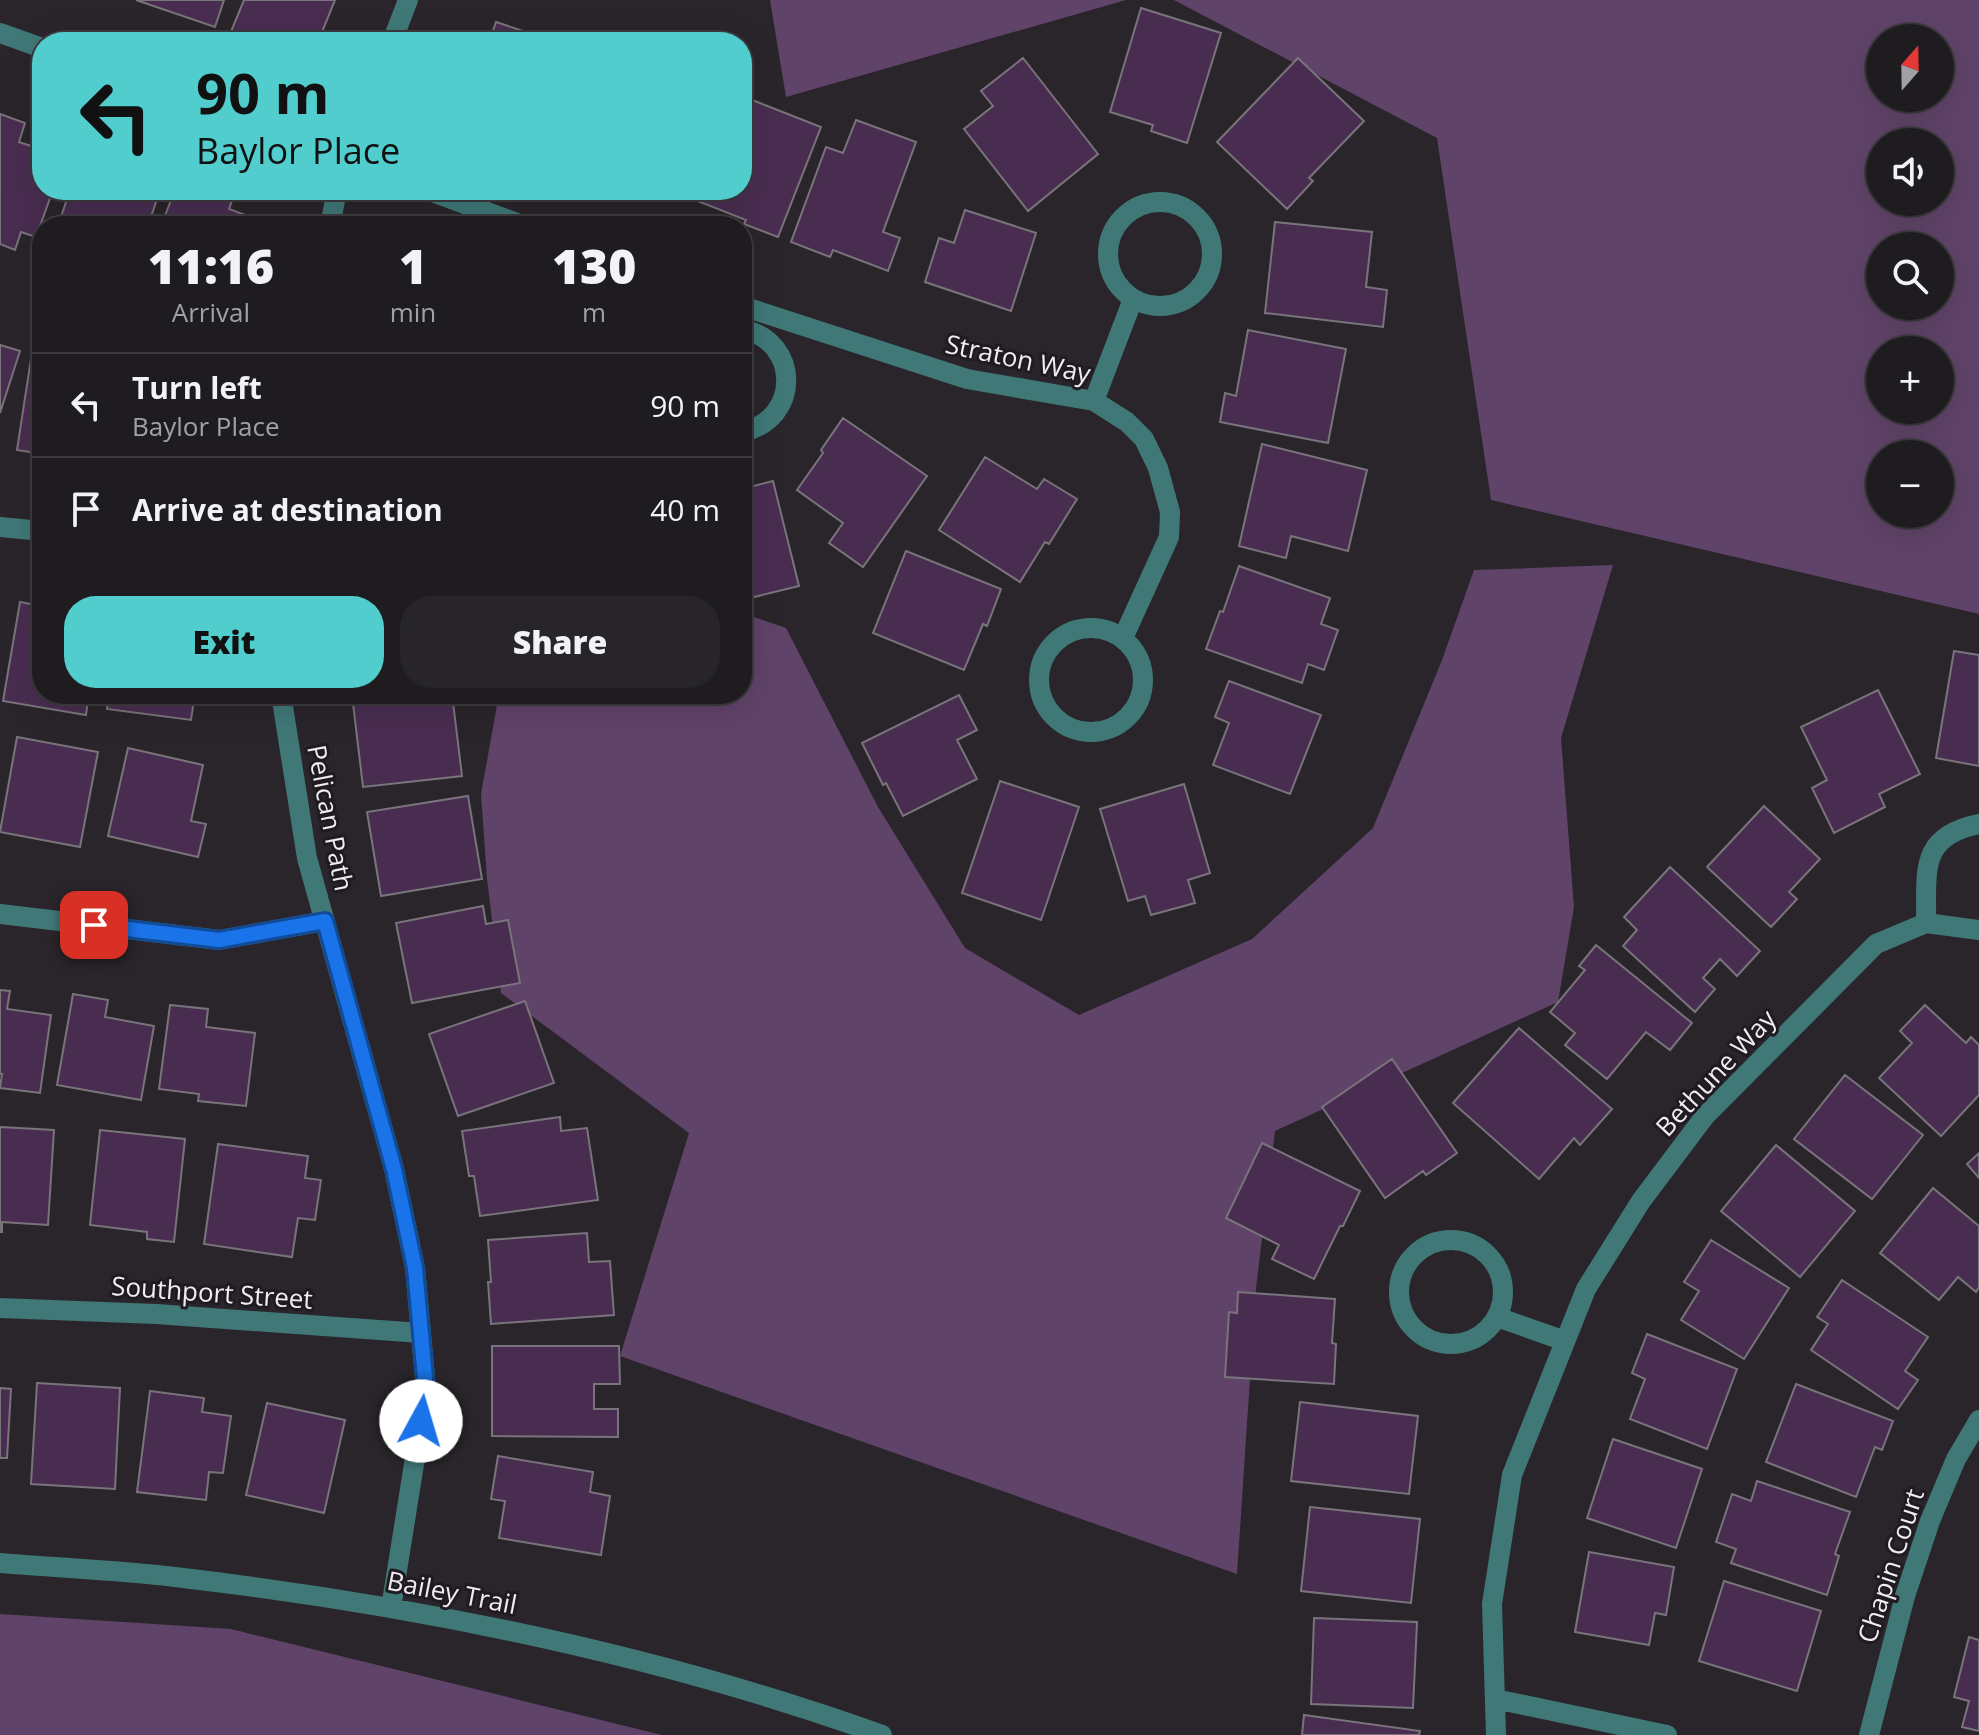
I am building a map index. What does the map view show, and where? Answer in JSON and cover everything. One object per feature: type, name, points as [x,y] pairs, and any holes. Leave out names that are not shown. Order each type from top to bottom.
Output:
[{"type":"street","points":[[396,32],[408,0]]},
{"type":"street","points":[[0,33],[32,44]]},
{"type":"street","points":[[454,200],[498,216]]},
{"type":"street","points":[[1159,202],[1187,209],[1199,219],[1212,245],[1209,275],[1190,297],[1176,304],[1147,305],[1133,299],[1121,289],[1108,263],[1108,248],[1119,220],[1144,204],[1159,202]]},
{"type":"street","points":[[1094,401],[1133,299]]},
{"type":"street","name":"Straton Way","points":[[752,321],[967,379],[1094,401],[1127,422],[1144,439],[1158,468],[1170,512],[1169,537],[1123,638]]},
{"type":"street","name":"Straton Way","points":[[752,323],[777,350],[787,377],[781,406],[772,418],[752,429]]},
{"type":"street","points":[[0,527],[32,530]]},
{"type":"street","points":[[1092,628],[1123,638],[1133,648],[1143,672],[1140,698],[1134,710],[1125,720],[1102,731],[1089,733],[1061,723],[1049,711],[1041,696],[1041,664],[1049,649],[1060,637],[1075,630],[1092,628]]},
{"type":"street","name":"Pelican Path","points":[[283,704],[307,858],[394,1169],[415,1268],[426,1389],[391,1608]]},
{"type":"street","points":[[1979,824],[1956,830],[1943,838],[1932,853],[1928,865],[1926,923],[1979,930]]},
{"type":"street","points":[[0,914],[219,940],[325,921]]},
{"type":"street","name":"Bethune Way","points":[[1496,1735],[1492,1604],[1512,1475],[1586,1289],[1641,1201],[1705,1116],[1876,944],[1926,923]]},
{"type":"street","points":[[1453,1240],[1481,1249],[1500,1273],[1502,1303],[1497,1317],[1487,1330],[1458,1344],[1441,1344],[1426,1338],[1413,1329],[1403,1315],[1399,1283],[1404,1268],[1412,1256],[1438,1241],[1453,1240]]},
{"type":"street","name":"Southport Street","points":[[0,1308],[156,1314],[421,1333]]},
{"type":"street","points":[[1497,1317],[1565,1341]]},
{"type":"street","name":"Chapin Court","points":[[1869,1735],[1905,1596],[1930,1521],[1956,1459],[1979,1420]]},
{"type":"street","name":"Bailey Trail","points":[[0,1563],[172,1577],[337,1598],[524,1633],[664,1666],[882,1735]]},
{"type":"street","points":[[1495,1699],[1667,1735]]},
{"type":"shaded area","points":[[770,0],[1126,0],[786,97]]},
{"type":"shaded area","points":[[1174,0],[1979,0],[1979,614],[1491,500],[1437,138]]},
{"type":"shaded area","points":[[1613,565],[1561,738],[1574,907],[1558,1002],[1275,1131],[1256,1288],[1237,1574],[620,1356],[689,1133],[501,993],[487,879],[481,794],[497,704],[752,704],[752,616],[786,628],[878,807],[965,948],[1079,1015],[1252,939],[1373,828],[1442,660],[1474,570]]},
{"type":"shaded area","points":[[0,1614],[231,1629],[662,1735],[0,1735]]},
{"type":"building","points":[[136,0],[224,0],[215,27]]},
{"type":"building","points":[[244,0],[335,0],[322,32],[231,32]]},
{"type":"building","points":[[1141,8],[1221,33],[1187,143],[1151,131],[1153,125],[1110,112]]},
{"type":"building","points":[[496,22],[526,32],[492,32]]},
{"type":"building","points":[[1023,58],[1098,154],[1028,211],[964,129],[993,106],[981,91]]},
{"type":"building","points":[[1298,58],[1364,121],[1309,178],[1313,181],[1287,209],[1217,142]]},
{"type":"building","points":[[752,100],[821,127],[778,237],[752,227],[752,216],[736,216],[695,200],[752,200]]},
{"type":"building","points":[[0,114],[25,123],[19,142],[32,146],[32,200],[49,200],[44,216],[32,216],[32,236],[21,232],[15,250],[0,244]]},
{"type":"building","points":[[856,120],[916,142],[883,232],[900,238],[888,271],[833,250],[830,257],[791,242],[826,147],[843,153]]},
{"type":"building","points":[[67,200],[157,200],[151,216],[61,216]]},
{"type":"building","points":[[171,200],[232,200],[229,209],[248,216],[165,216]]},
{"type":"building","points":[[965,210],[1036,233],[1011,311],[925,282],[939,238],[954,243]]},
{"type":"building","points":[[1275,222],[1372,232],[1366,287],[1387,290],[1383,327],[1265,313]]},
{"type":"building","points":[[1248,330],[1346,349],[1328,443],[1220,422],[1225,393],[1236,396]]},
{"type":"building","points":[[0,345],[20,351],[0,413]]},
{"type":"building","points":[[32,352],[32,452],[17,450]]},
{"type":"building","points":[[843,418],[927,476],[863,567],[829,543],[843,523],[797,490]]},
{"type":"building","points":[[1262,444],[1367,470],[1348,551],[1291,536],[1286,558],[1239,546]]},
{"type":"building","points":[[985,457],[1037,489],[1044,479],[1077,499],[1020,582],[939,530]]},
{"type":"building","points":[[773,481],[799,586],[752,598],[752,486]]},
{"type":"building","points":[[906,551],[1001,589],[987,626],[983,624],[964,670],[873,633]]},
{"type":"building","points":[[1239,566],[1330,598],[1321,624],[1338,630],[1324,670],[1308,664],[1302,683],[1206,649]]},
{"type":"building","points":[[20,602],[32,604],[32,704],[88,704],[86,715],[3,701]]},
{"type":"building","points":[[1954,651],[1979,655],[1979,766],[1936,758]]},
{"type":"building","points":[[1229,681],[1321,715],[1290,794],[1213,765],[1229,723],[1215,717]]},
{"type":"building","points":[[1878,690],[1920,774],[1879,794],[1885,807],[1834,833],[1812,788],[1827,780],[1801,727]]},
{"type":"building","points":[[959,695],[977,730],[957,740],[977,779],[903,816],[862,743]]},
{"type":"building","points":[[108,704],[193,704],[191,720],[107,709]]},
{"type":"building","points":[[353,704],[453,704],[462,776],[363,787]]},
{"type":"building","points":[[17,737],[98,752],[80,847],[0,832]]},
{"type":"building","points":[[128,748],[203,765],[191,821],[206,824],[198,857],[108,836]]},
{"type":"building","points":[[1000,781],[1079,807],[1041,920],[962,893]]},
{"type":"building","points":[[1184,784],[1210,873],[1188,880],[1195,903],[1151,915],[1145,896],[1128,901],[1100,809]]},
{"type":"building","points":[[468,796],[482,879],[381,896],[367,812]]},
{"type":"building","points":[[1764,806],[1820,859],[1789,892],[1797,899],[1771,927],[1707,867]]},
{"type":"building","points":[[1670,867],[1760,951],[1737,976],[1720,959],[1703,978],[1715,989],[1695,1012],[1623,946],[1637,930],[1624,917]]},
{"type":"building","points":[[483,906],[486,924],[508,920],[520,983],[412,1003],[396,923]]},
{"type":"building","points":[[1596,945],[1692,1023],[1670,1050],[1646,1032],[1607,1079],[1565,1045],[1575,1033],[1550,1012],[1585,970],[1579,966]]},
{"type":"building","points":[[0,990],[10,991],[7,1009],[51,1015],[40,1093],[0,1088]]},
{"type":"building","points":[[73,994],[108,1000],[105,1017],[154,1026],[141,1100],[57,1085]]},
{"type":"building","points":[[525,1001],[554,1083],[458,1116],[429,1034]]},
{"type":"building","points":[[170,1005],[208,1009],[206,1027],[255,1033],[246,1106],[198,1101],[199,1094],[159,1089]]},
{"type":"building","points":[[1925,1005],[1966,1043],[1971,1037],[1979,1045],[1979,1095],[1941,1136],[1879,1078],[1912,1043],[1900,1031]]},
{"type":"building","points":[[1519,1028],[1612,1109],[1580,1145],[1574,1138],[1539,1179],[1453,1103]]},
{"type":"building","points":[[1392,1059],[1457,1153],[1426,1175],[1423,1171],[1385,1198],[1322,1107]]},
{"type":"building","points":[[1845,1075],[1923,1135],[1872,1199],[1794,1139]]},
{"type":"building","points":[[560,1117],[561,1131],[587,1128],[598,1200],[480,1216],[474,1176],[469,1176],[462,1131]]},
{"type":"building","points":[[0,1127],[54,1130],[48,1225],[2,1222],[0,1232]]},
{"type":"building","points":[[100,1130],[185,1139],[174,1242],[147,1239],[147,1232],[90,1225]]},
{"type":"building","points":[[1262,1143],[1360,1191],[1314,1279],[1272,1259],[1279,1245],[1226,1218]]},
{"type":"building","points":[[218,1144],[308,1156],[305,1178],[321,1180],[315,1220],[298,1218],[292,1257],[204,1244]]},
{"type":"building","points":[[1776,1145],[1855,1211],[1800,1277],[1721,1211]]},
{"type":"building","points":[[1979,1153],[1979,1178],[1967,1164]]},
{"type":"building","points":[[1933,1188],[1979,1226],[1979,1287],[1976,1292],[1958,1277],[1939,1300],[1880,1253]]},
{"type":"building","points":[[587,1233],[589,1262],[610,1261],[614,1315],[491,1324],[488,1240]]},
{"type":"building","points":[[1711,1240],[1789,1288],[1744,1359],[1681,1320],[1699,1291],[1684,1282]]},
{"type":"building","points":[[1842,1280],[1928,1337],[1905,1371],[1918,1380],[1898,1409],[1811,1350],[1828,1324],[1817,1317]]},
{"type":"building","points":[[1238,1292],[1335,1299],[1332,1343],[1336,1344],[1334,1384],[1225,1377],[1229,1312],[1237,1313]]},
{"type":"building","points":[[1647,1334],[1737,1369],[1707,1449],[1630,1419],[1645,1379],[1632,1373]]},
{"type":"building","points":[[492,1346],[619,1346],[620,1384],[594,1384],[594,1409],[618,1409],[618,1437],[492,1436]]},
{"type":"building","points":[[37,1383],[120,1388],[115,1489],[31,1484]]},
{"type":"building","points":[[1796,1384],[1893,1421],[1882,1450],[1875,1447],[1856,1497],[1766,1462]]},
{"type":"building","points":[[0,1388],[11,1389],[7,1458],[0,1458]]},
{"type":"building","points":[[150,1391],[204,1398],[202,1412],[231,1416],[223,1473],[209,1472],[206,1500],[137,1492]]},
{"type":"building","points":[[1300,1402],[1418,1416],[1409,1494],[1291,1481]]},
{"type":"building","points":[[267,1403],[345,1420],[324,1513],[246,1495]]},
{"type":"building","points":[[1613,1439],[1702,1469],[1676,1548],[1587,1518]]},
{"type":"building","points":[[498,1456],[593,1472],[590,1492],[610,1496],[601,1555],[499,1538],[505,1501],[491,1499]]},
{"type":"building","points":[[1757,1481],[1850,1512],[1835,1554],[1839,1556],[1827,1595],[1731,1563],[1736,1549],[1716,1542],[1732,1494],[1751,1501]]},
{"type":"building","points":[[1310,1507],[1420,1519],[1411,1603],[1301,1591]]},
{"type":"building","points":[[1589,1552],[1674,1567],[1666,1615],[1655,1613],[1649,1645],[1575,1632]]},
{"type":"building","points":[[1724,1581],[1821,1611],[1797,1691],[1699,1661]]},
{"type":"building","points":[[1314,1618],[1417,1622],[1413,1708],[1311,1704]]},
{"type":"building","points":[[1969,1637],[1979,1640],[1979,1731],[1962,1727],[1969,1701],[1954,1697]]},
{"type":"building","points":[[1304,1715],[1420,1731],[1419,1735],[1302,1735]]},
{"type":"route","points":[[94,925],[219,940],[325,921],[394,1169],[415,1268],[426,1389],[421,1421]]}]
